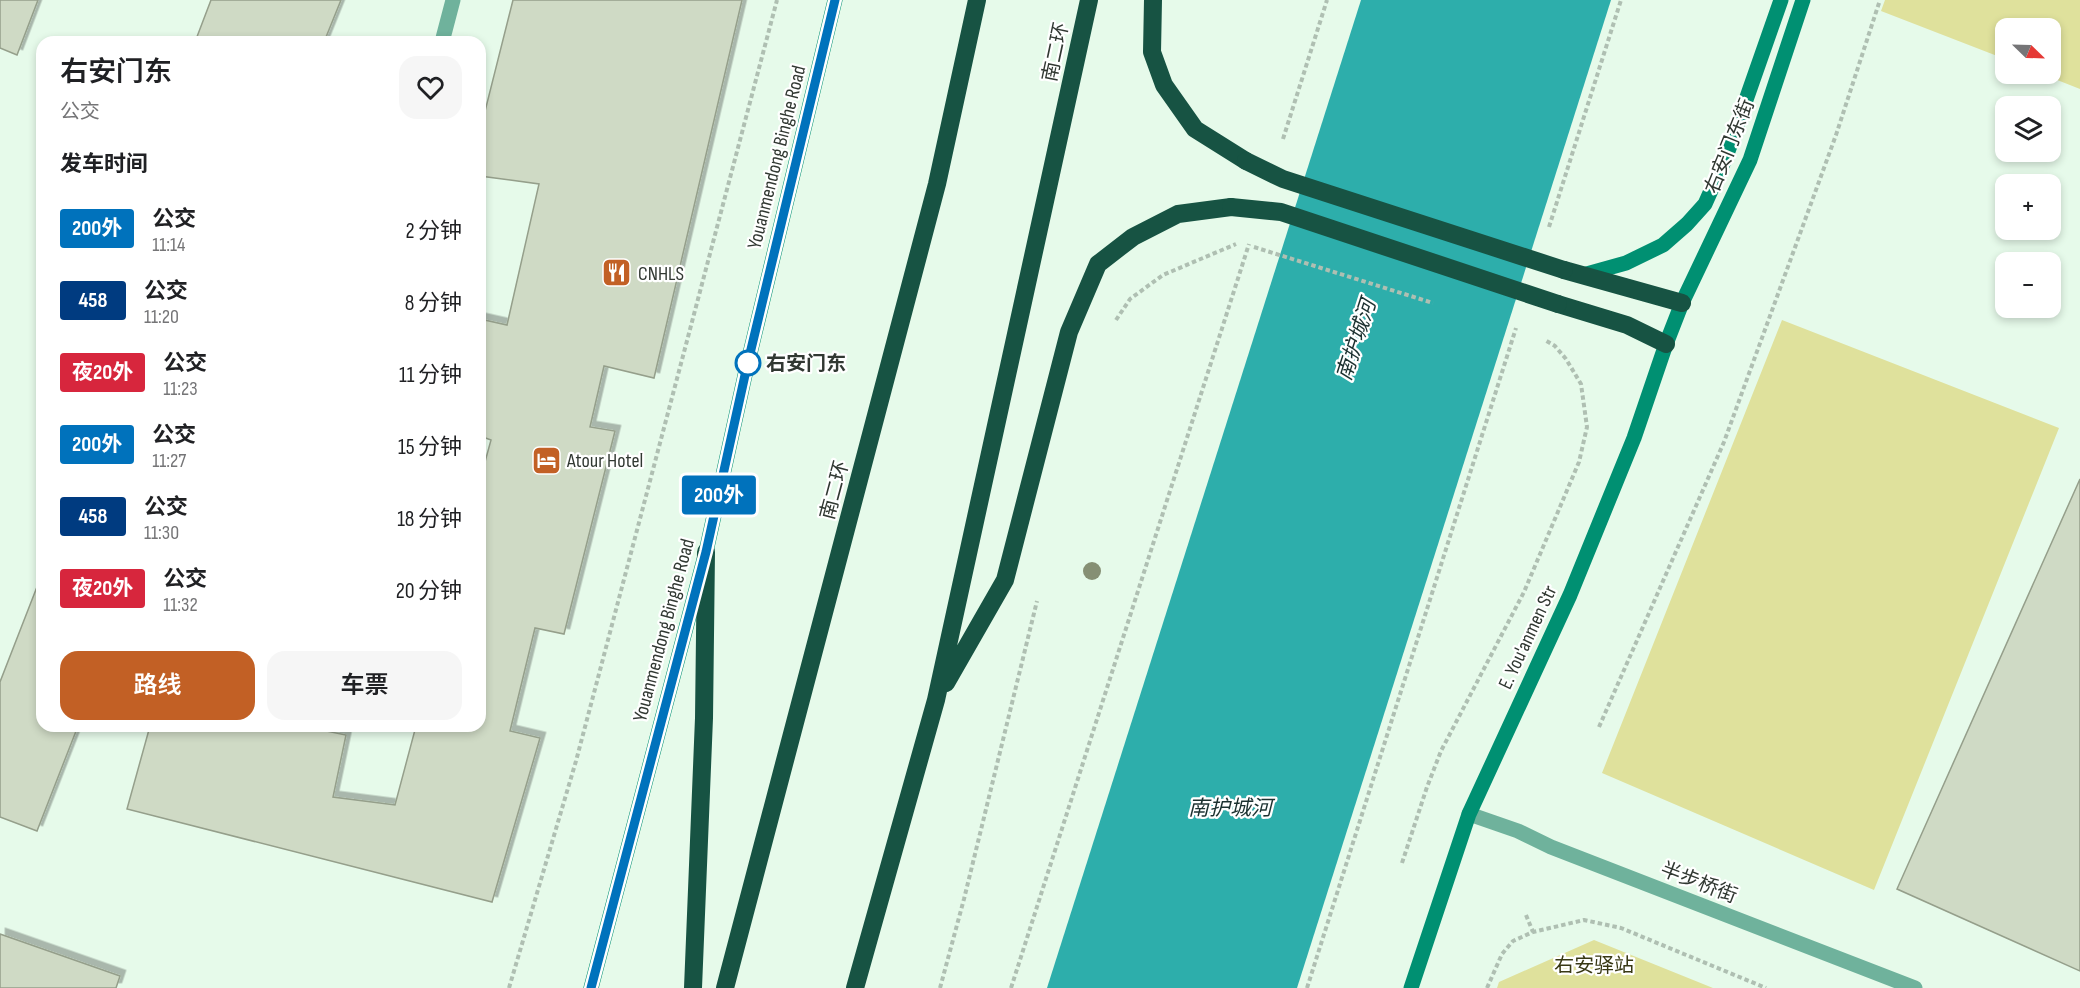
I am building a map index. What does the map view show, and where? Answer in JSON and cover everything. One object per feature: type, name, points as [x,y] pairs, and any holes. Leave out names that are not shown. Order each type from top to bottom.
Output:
[{"type":"highway","name":"南二环","points":[[725,988],[934,195],[977,0]]},
{"type":"highway","name":"南二环","points":[[855,988],[936,700],[1089,0]]},
{"type":"highway","points":[[1153,0],[1152,52],[1164,86],[1195,129],[1246,161],[1283,179],[1564,270],[1682,303]]},
{"type":"highway","points":[[936,700],[1005,580],[1069,332],[1098,264],[1133,237],[1178,214],[1231,207],[1281,212],[1626,325],[1666,344]]},
{"type":"highway","points":[[693,988],[704,718],[706,552]]},
{"type":"street","points":[[444,36],[453,0]]},
{"type":"street","name":"Youanmendong Binghe Road","points":[[591,988],[706,552],[747,366],[835,0]]},
{"type":"street","points":[[1583,275],[1626,263],[1663,245],[1688,224],[1705,204],[1726,157],[1782,0]]},
{"type":"street","name":"右安门东街","points":[[1682,303],[1750,160],[1803,0]]},
{"type":"street","name":"E. You'anmen Str","points":[[1411,988],[1469,814],[1570,595],[1634,438],[1682,303]]},
{"type":"street","name":"半步桥街","points":[[1469,814],[1518,831],[1562,852],[1915,988]]},
{"type":"path","points":[[509,988],[576,762],[777,0]]},
{"type":"path","points":[[1280,148],[1327,0]]},
{"type":"path","points":[[1548,227],[1621,0]]},
{"type":"path","points":[[1599,727],[1724,442],[1836,135],[1880,0]]},
{"type":"path","points":[[1011,988],[1251,239]]},
{"type":"path","points":[[1111,326],[1130,299],[1163,275],[1240,243],[1434,304]]},
{"type":"path","points":[[1307,988],[1520,318]]},
{"type":"path","points":[[1514,329],[1525,332]]},
{"type":"path","points":[[1402,863],[1441,751],[1524,592],[1579,462],[1587,427],[1581,384],[1566,359],[1555,346],[1543,338]]},
{"type":"path","points":[[940,988],[1040,590]]},
{"type":"path","points":[[1526,915],[1533,932]]},
{"type":"path","points":[[1487,988],[1502,954],[1513,941],[1533,932],[1584,920],[1613,926],[1766,988]]},
{"type":"green space","points":[[1885,0],[2080,0],[2080,89],[2061,82],[2061,18],[1995,18],[1995,55],[1881,11]]},
{"type":"green space","points":[[1782,320],[2059,428],[1874,890],[1602,773]]},
{"type":"green space","name":"右安驿站","points":[[1594,940],[1713,988],[1497,988],[1499,982]]},
{"type":"water","name":"南护城河","points":[[1361,0],[1611,0],[1297,988],[1047,988]]},
{"type":"building","points":[[0,0],[38,0],[17,55],[0,48]]},
{"type":"building","points":[[211,0],[341,0],[326,36],[197,36]]},
{"type":"building","name":"Atour Hotel","points":[[513,0],[742,0],[654,378],[604,366],[590,427],[615,431],[564,634],[535,628],[510,731],[540,738],[492,902],[127,809],[148,732],[331,732],[346,735],[333,797],[395,805],[414,732],[486,732],[486,458],[491,440],[486,438],[486,320],[507,325],[539,184],[486,177],[486,107]]},
{"type":"building","points":[[2080,479],[2080,971],[1897,889]]},
{"type":"building","points":[[36,589],[36,732],[76,732],[37,831],[0,817],[0,682]]},
{"type":"building","points":[[0,934],[120,976],[116,988],[0,988]]},
{"type":"bus line","name":"200外","points":[[591,988],[706,552],[747,366],[835,0]]},
{"type":"place","name":"CNHLS","points":[[617,273]]},
{"type":"place","name":"右安门东","points":[[748,363]]},
{"type":"place","name":"Atour Hotel","points":[[546,460]]}]
